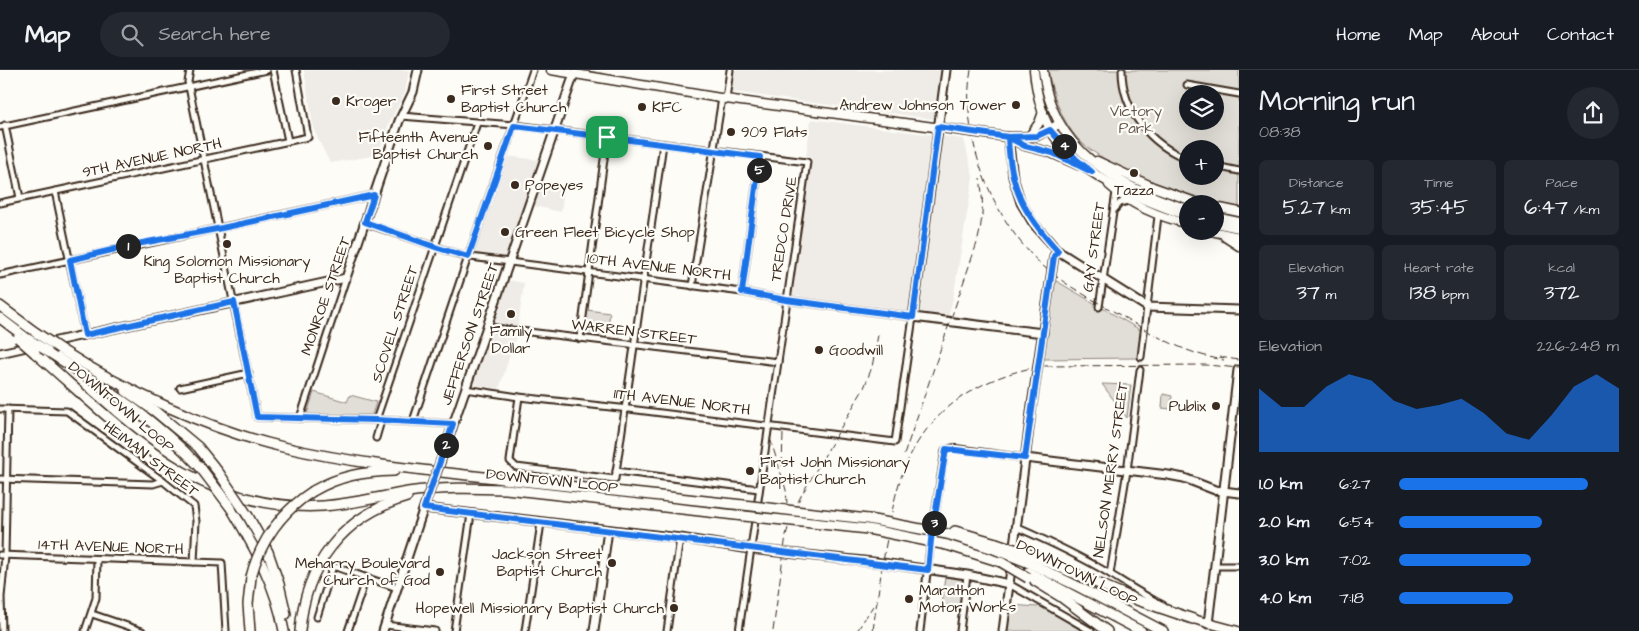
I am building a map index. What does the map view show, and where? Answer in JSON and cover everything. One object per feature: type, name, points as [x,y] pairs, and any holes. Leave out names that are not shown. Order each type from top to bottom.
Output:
[{"type":"highway","name":"DOWNTOWN LOOP","points":[[0,306],[35,332],[96,372],[157,402],[195,418],[256,439],[323,456],[422,471],[813,512],[978,537],[995,546],[1028,558],[1163,631]]},
{"type":"highway","name":"DOWNTOWN LOOP","points":[[0,320],[21,338],[34,353],[141,444],[178,470],[219,490],[259,501],[314,506],[350,504],[410,492],[471,487],[506,489],[868,529],[947,544],[1002,562],[1141,631]]},
{"type":"highway","points":[[21,338],[123,399],[178,444],[200,467],[232,508],[267,571],[284,631]]},
{"type":"highway","points":[[96,372],[170,423],[198,447],[219,473],[248,516],[268,552],[279,584],[290,631]]},
{"type":"highway","points":[[250,631],[248,604],[254,562],[273,528],[291,508],[328,482],[348,475],[371,472],[422,471]]},
{"type":"highway","points":[[300,631],[302,612],[310,581],[327,551],[338,537],[369,513],[401,498],[429,490]]},
{"type":"highway","points":[[1028,558],[1137,600],[1193,619]]},
{"type":"highway","points":[[1028,575],[1107,631]]},
{"type":"main road","points":[[551,70],[575,72],[724,98],[1008,137],[1037,136],[1059,124]]},
{"type":"main road","points":[[1034,70],[1036,90],[1050,130],[1076,159],[1129,201],[1158,216],[1179,222]]},
{"type":"main road","points":[[1043,70],[1047,91],[1059,124],[1087,156],[1102,170],[1127,184],[1179,206]]},
{"type":"main road","points":[[1029,137],[1039,123],[1043,112]]},
{"type":"main road","points":[[1008,137],[1025,146],[1053,153],[1158,206],[1179,213]]},
{"type":"main road","points":[[1087,156],[1139,182],[1179,197]]},
{"type":"main road","points":[[1224,209],[1239,212]]},
{"type":"main road","points":[[1224,219],[1239,222]]},
{"type":"main road","points":[[1224,225],[1239,228]]},
{"type":"main road","points":[[1224,234],[1239,237]]},
{"type":"main road","points":[[1224,237],[1239,246]]},
{"type":"main road","points":[[1193,619],[1208,627],[1238,631]]},
{"type":"street","points":[[190,70],[190,86],[250,373],[257,417],[413,421],[453,424]]},
{"type":"street","points":[[20,198],[3,126],[267,70]]},
{"type":"street","points":[[273,70],[288,141]]},
{"type":"street","name":"9TH AVENUE NORTH","points":[[0,203],[308,137],[296,70]]},
{"type":"street","name":"MONROE STREET","points":[[300,418],[401,116],[414,92],[418,70]]},
{"type":"street","points":[[413,421],[533,70]]},
{"type":"street","points":[[692,286],[714,150],[730,70]]},
{"type":"street","points":[[913,317],[946,70]]},
{"type":"street","points":[[1122,70],[1124,91],[1138,121],[1147,133],[1162,145],[1179,154]]},
{"type":"street","name":"JEFFERSON STREET","points":[[384,628],[575,72]]},
{"type":"street","points":[[1224,91],[1239,94]]},
{"type":"street","points":[[401,116],[554,130],[760,157],[742,292]]},
{"type":"street","name":"SCOVEL STREET","points":[[376,438],[379,420],[434,247],[477,123]]},
{"type":"street","points":[[580,338],[607,137]]},
{"type":"street","points":[[1008,137],[1013,177],[1021,203],[1033,223],[1058,251],[1147,307],[1239,310]]},
{"type":"street","points":[[519,397],[510,461],[516,467],[615,479],[663,144]]},
{"type":"street","name":"TREDCO DRIVE","points":[[738,631],[807,162],[760,157]]},
{"type":"street","points":[[1224,168],[1239,171]]},
{"type":"street","points":[[55,191],[85,335]]},
{"type":"street","name":"GAY STREET","points":[[1099,307],[1116,192]]},
{"type":"street","points":[[0,274],[374,195]]},
{"type":"street","points":[[1113,212],[1120,203],[1129,201]]},
{"type":"street","points":[[1141,357],[1158,216]]},
{"type":"street","name":"10TH AVENUE NORTH","points":[[365,222],[468,257],[1042,333]]},
{"type":"street","points":[[1003,631],[1042,333],[1054,256],[1058,251]]},
{"type":"street","points":[[0,353],[346,278]]},
{"type":"street","name":"11TH AVENUE NORTH","points":[[466,388],[519,397],[625,408],[895,442],[913,317]]},
{"type":"street","name":"WARREN STREET","points":[[487,327],[778,362]]},
{"type":"street","name":"NELSON MERRY STREET","points":[[1110,574],[1127,470],[1140,370]]},
{"type":"street","points":[[1208,627],[1238,370]]},
{"type":"street","points":[[180,388],[250,373]]},
{"type":"street","points":[[0,409],[8,410],[7,479],[2,556],[2,631]]},
{"type":"street","name":"HEIMAN STREET","points":[[8,410],[61,410],[72,415],[163,481],[194,506],[196,521],[194,562]]},
{"type":"street","points":[[920,631],[931,540],[946,449],[1184,478],[1223,491],[1239,493]]},
{"type":"street","points":[[616,471],[759,489]]},
{"type":"street","points":[[0,479],[153,484],[163,481]]},
{"type":"street","points":[[425,505],[471,514],[680,538],[750,549],[967,575],[1009,584],[1091,631]]},
{"type":"street","points":[[454,631],[471,514]]},
{"type":"street","points":[[525,631],[541,523]]},
{"type":"street","points":[[1016,527],[1066,549],[1141,594],[1193,619]]},
{"type":"street","points":[[594,631],[608,530]]},
{"type":"street","points":[[667,631],[680,538]]},
{"type":"street","name":"14TH AVENUE NORTH","points":[[2,556],[222,563],[226,631]]},
{"type":"street","points":[[85,631],[96,598],[97,559]]},
{"type":"street","points":[[317,617],[333,566],[397,588]]},
{"type":"street","points":[[1215,566],[1239,566]]},
{"type":"street","points":[[960,631],[967,575]]},
{"type":"street","points":[[348,631],[366,578]]},
{"type":"street","points":[[92,614],[142,631]]},
{"type":"street","points":[[384,628],[434,631]]},
{"type":"shaded area","points":[[304,70],[409,70],[405,93],[389,123],[378,155],[330,163],[314,131]]},
{"type":"shaded area","points":[[728,70],[941,70],[934,119],[725,91]]},
{"type":"shaded area","points":[[811,119],[964,139],[973,177],[953,299],[948,317],[792,296],[811,157],[806,156]]},
{"type":"shaded area","points":[[506,156],[539,160],[532,181],[564,189],[561,212],[525,204],[505,260],[473,254]]},
{"type":"shaded area","points":[[507,280],[524,283],[517,334],[499,389],[472,384]]},
{"type":"green space","name":"Victory Park","points":[[1048,70],[1239,70],[1239,207],[1224,204],[1224,195],[1191,195],[1154,182],[1109,161],[1091,150],[1072,132],[1055,98]]},
{"type":"green space","points":[[1053,279],[1142,331],[1138,358],[1042,359]]},
{"type":"green space","points":[[587,310],[610,313],[606,339],[584,336]]},
{"type":"green space","points":[[1102,384],[1131,385],[1127,418]]},
{"type":"green space","points":[[314,392],[347,402],[350,395],[376,402],[372,415],[307,414]]},
{"type":"green space","points":[[1163,394],[1172,396],[1170,409],[1162,408]]},
{"type":"green space","points":[[945,577],[966,580],[962,608],[941,605]]},
{"type":"green space","points":[[1011,605],[1038,607],[1039,605],[1082,631],[1007,631]]},
{"type":"tunnel","points":[[1140,370],[1141,357]]},
{"type":"railway","points":[[971,70],[969,96],[970,123],[975,150],[995,202],[1009,226],[1025,247],[1043,266],[1061,280],[1145,330],[1170,343],[1196,353],[1224,360]]},
{"type":"railway","points":[[904,455],[977,243],[982,211],[980,178]]},
{"type":"railway","points":[[773,631],[786,535],[792,514],[864,388],[872,367],[878,335]]},
{"type":"railway","points":[[1219,357],[1239,360]]},
{"type":"railway","points":[[873,631],[890,525],[902,475],[915,446],[928,428],[960,398],[999,377],[1043,366],[1207,365],[1239,368]]},
{"type":"railway","points":[[782,466],[783,433]]},
{"type":"railway","points":[[770,438],[786,490],[788,517]]},
{"type":"railway","points":[[857,631],[873,606]]},
{"type":"place","name":"First Street Baptist Church","points":[[451,99]]},
{"type":"place","name":"Kroger","points":[[336,101]]},
{"type":"place","name":"Andrew Johnson Tower","points":[[1016,105]]},
{"type":"place","name":"KFC","points":[[642,107]]},
{"type":"place","name":"909 Flats","points":[[731,132]]},
{"type":"place","name":"Fifteenth Avenue Baptist Church","points":[[488,146]]},
{"type":"place","name":"Tazza","points":[[1134,173]]},
{"type":"place","name":"Popeyes","points":[[515,185]]},
{"type":"place","name":"Green Fleet Bicycle Shop","points":[[505,232]]},
{"type":"place","name":"King Solomon Missionary Baptist Church","points":[[227,244]]},
{"type":"place","name":"Family Dollar","points":[[511,314]]},
{"type":"place","name":"Goodwill","points":[[819,350]]},
{"type":"place","name":"Publix","points":[[1216,406]]},
{"type":"place","name":"First John Missionary Baptist Church","points":[[750,471]]},
{"type":"place","name":"Jackson Street Baptist Church","points":[[612,563]]},
{"type":"place","name":"Meharry Boulevard Church of God","points":[[440,572]]},
{"type":"place","name":"Marathon Motor Works","points":[[909,599]]},
{"type":"place","name":"Hopewell Missionary Baptist Church","points":[[674,608]]},
{"type":"route","points":[[607,137],[514,126],[468,257],[365,222],[374,195],[222,228],[137,244],[70,260],[85,335],[234,302],[250,373],[257,417],[413,421],[453,424],[424,508],[928,570],[946,449],[952,448],[1025,458],[1054,256],[1058,251],[1033,223],[1021,203],[1013,177],[1008,137],[1025,146],[1053,153],[1092,172],[1076,159],[1050,130],[1037,136],[1008,137],[938,127],[913,317],[786,300],[742,292],[760,157],[607,137]]}]
